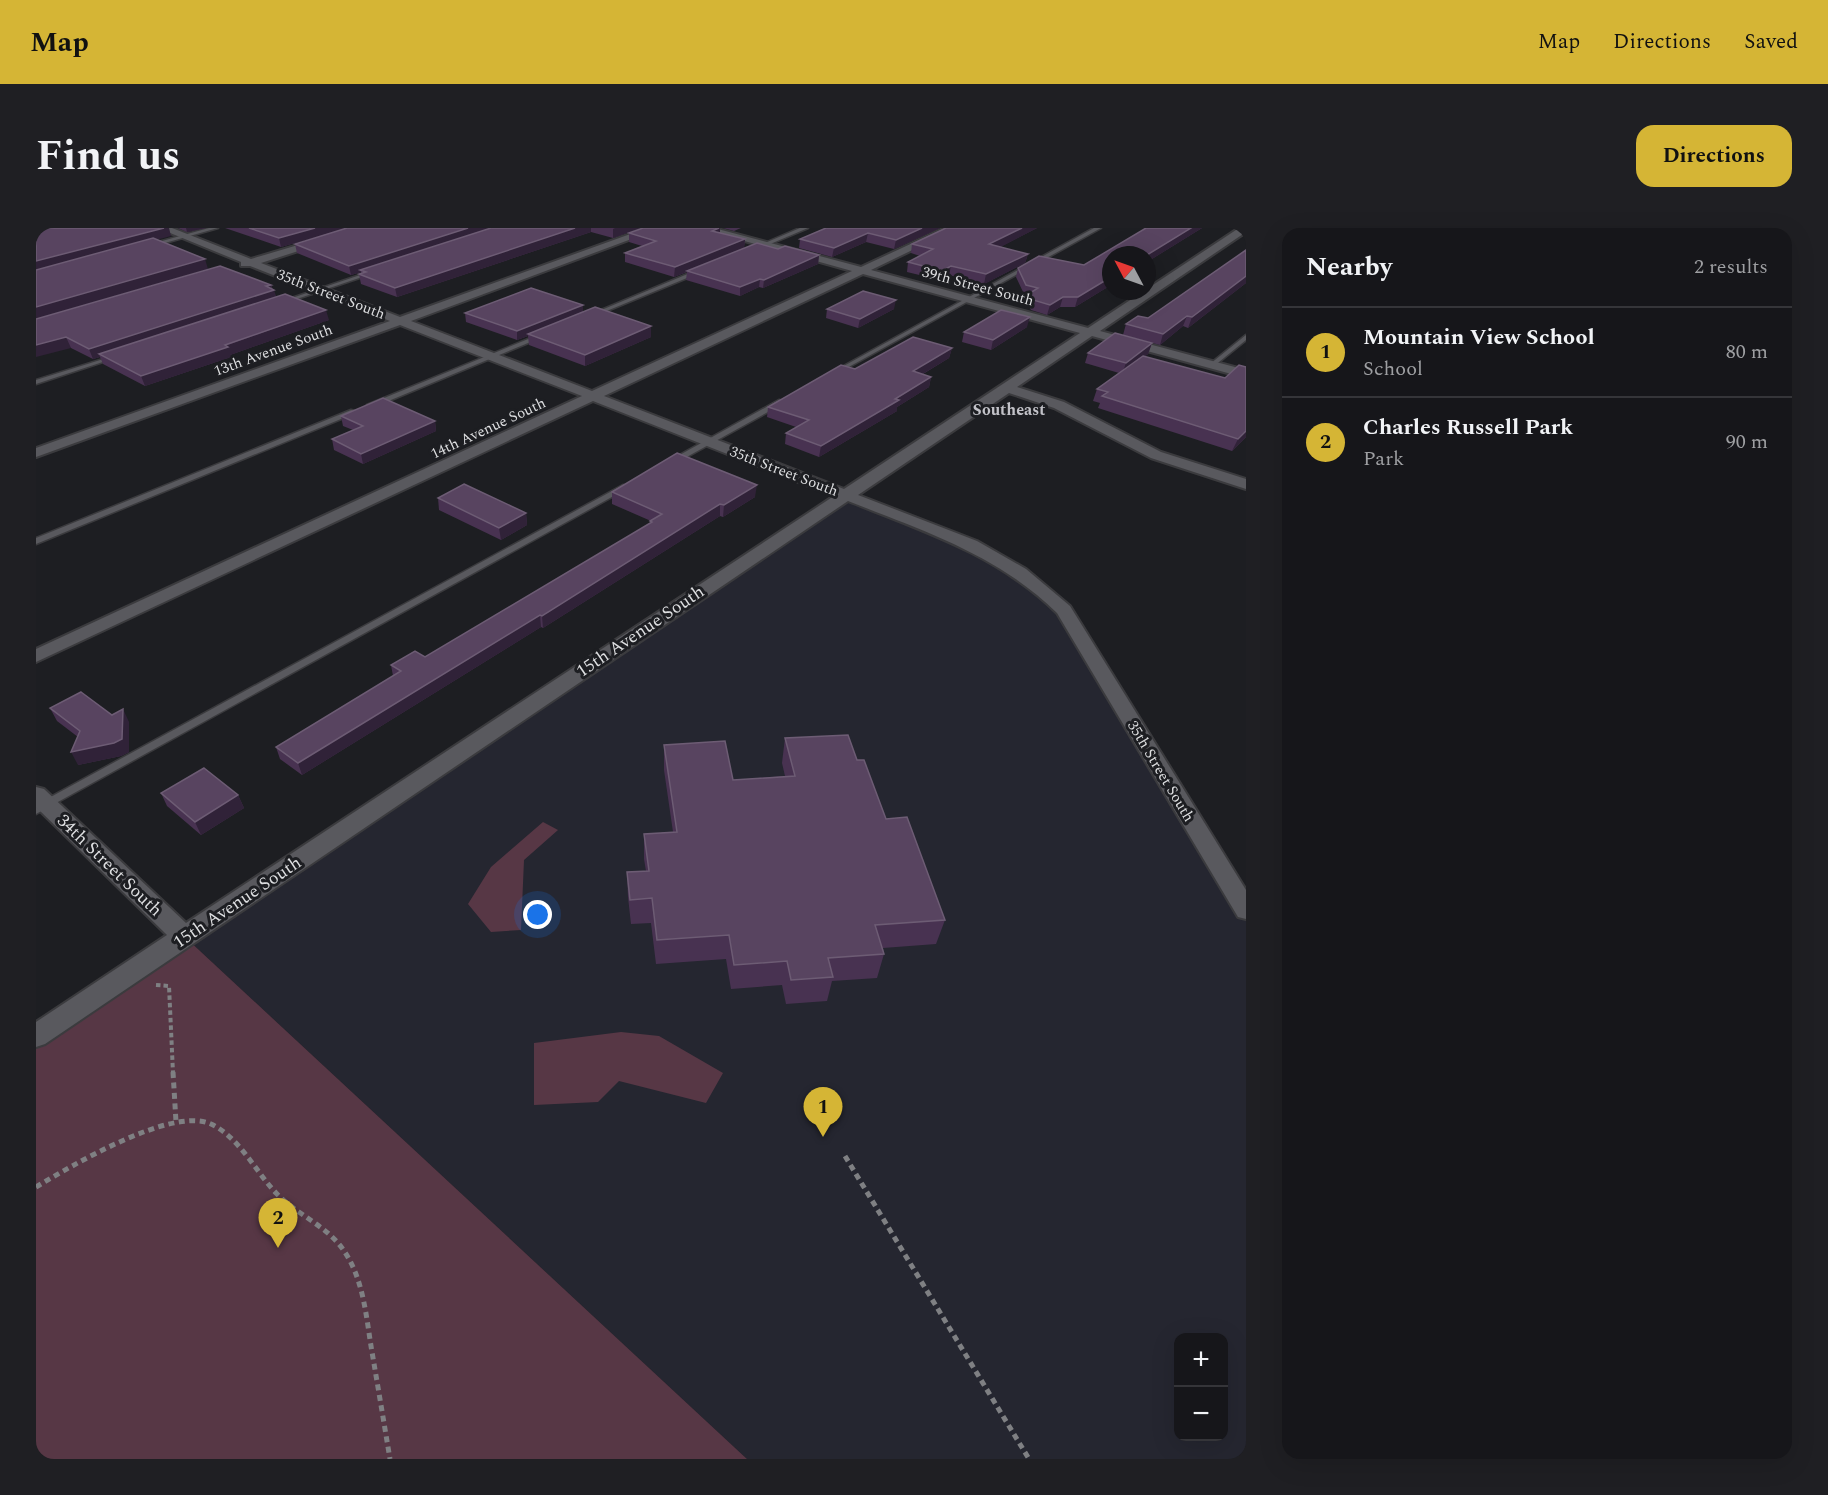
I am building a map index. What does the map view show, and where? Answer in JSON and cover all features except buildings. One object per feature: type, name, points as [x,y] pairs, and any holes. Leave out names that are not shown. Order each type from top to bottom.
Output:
[{"type":"street","name":"35th Street South","points":[[163,228],[493,355],[593,397],[971,544],[1007,562],[1034,581],[1064,610],[1246,910]]},
{"type":"street","points":[[227,269],[365,228]]},
{"type":"street","name":"13th Avenue South","points":[[36,453],[656,228]]},
{"type":"street","name":"39th Street South","points":[[703,228],[1246,374]]},
{"type":"street","name":"14th Avenue South","points":[[36,656],[953,228]]},
{"type":"street","name":"15th Avenue South","points":[[36,1036],[1246,228]]},
{"type":"street","points":[[1005,387],[1059,405],[1156,455],[1246,484]]},
{"type":"street","name":"34th Street South","points":[[40,802],[185,937]]},
{"type":"lane","points":[[139,248],[215,228]]},
{"type":"lane","points":[[742,254],[805,228]]},
{"type":"lane","points":[[823,379],[1098,228]]},
{"type":"lane","points":[[580,320],[710,267]]},
{"type":"lane","points":[[275,304],[387,268]]},
{"type":"lane","points":[[36,541],[547,333]]},
{"type":"lane","points":[[1212,365],[1246,337]]},
{"type":"lane","points":[[36,382],[127,352]]},
{"type":"lane","points":[[667,465],[792,396]]},
{"type":"lane","points":[[40,802],[635,482]]},
{"type":"path","points":[[136,969],[153,985],[169,986],[176,1122]]},
{"type":"path","points":[[36,1187],[74,1164],[132,1137],[176,1122],[208,1122],[231,1137],[278,1195],[321,1227],[343,1248],[360,1282],[390,1459]]},
{"type":"path","points":[[845,1156],[1029,1459]]},
{"type":"shaded area","points":[[843,494],[971,544],[1064,610],[1246,910],[1246,1459],[747,1459],[185,937]]},
{"type":"shaded area","points":[[543,822],[558,830],[524,860],[521,930],[491,932],[468,904],[491,867]]},
{"type":"shaded area","points":[[185,937],[747,1459],[36,1459],[36,1037]]},
{"type":"shaded area","points":[[621,1032],[659,1036],[723,1073],[706,1103],[619,1081],[598,1102],[534,1105],[534,1043]]},
{"type":"place","name":"Mountain View School","points":[[823,1137]]},
{"type":"place","name":"Charles Russell Park","points":[[278,1248]]},
{"type":"district","name":"Southeast","points":[[1009,409]]}]
